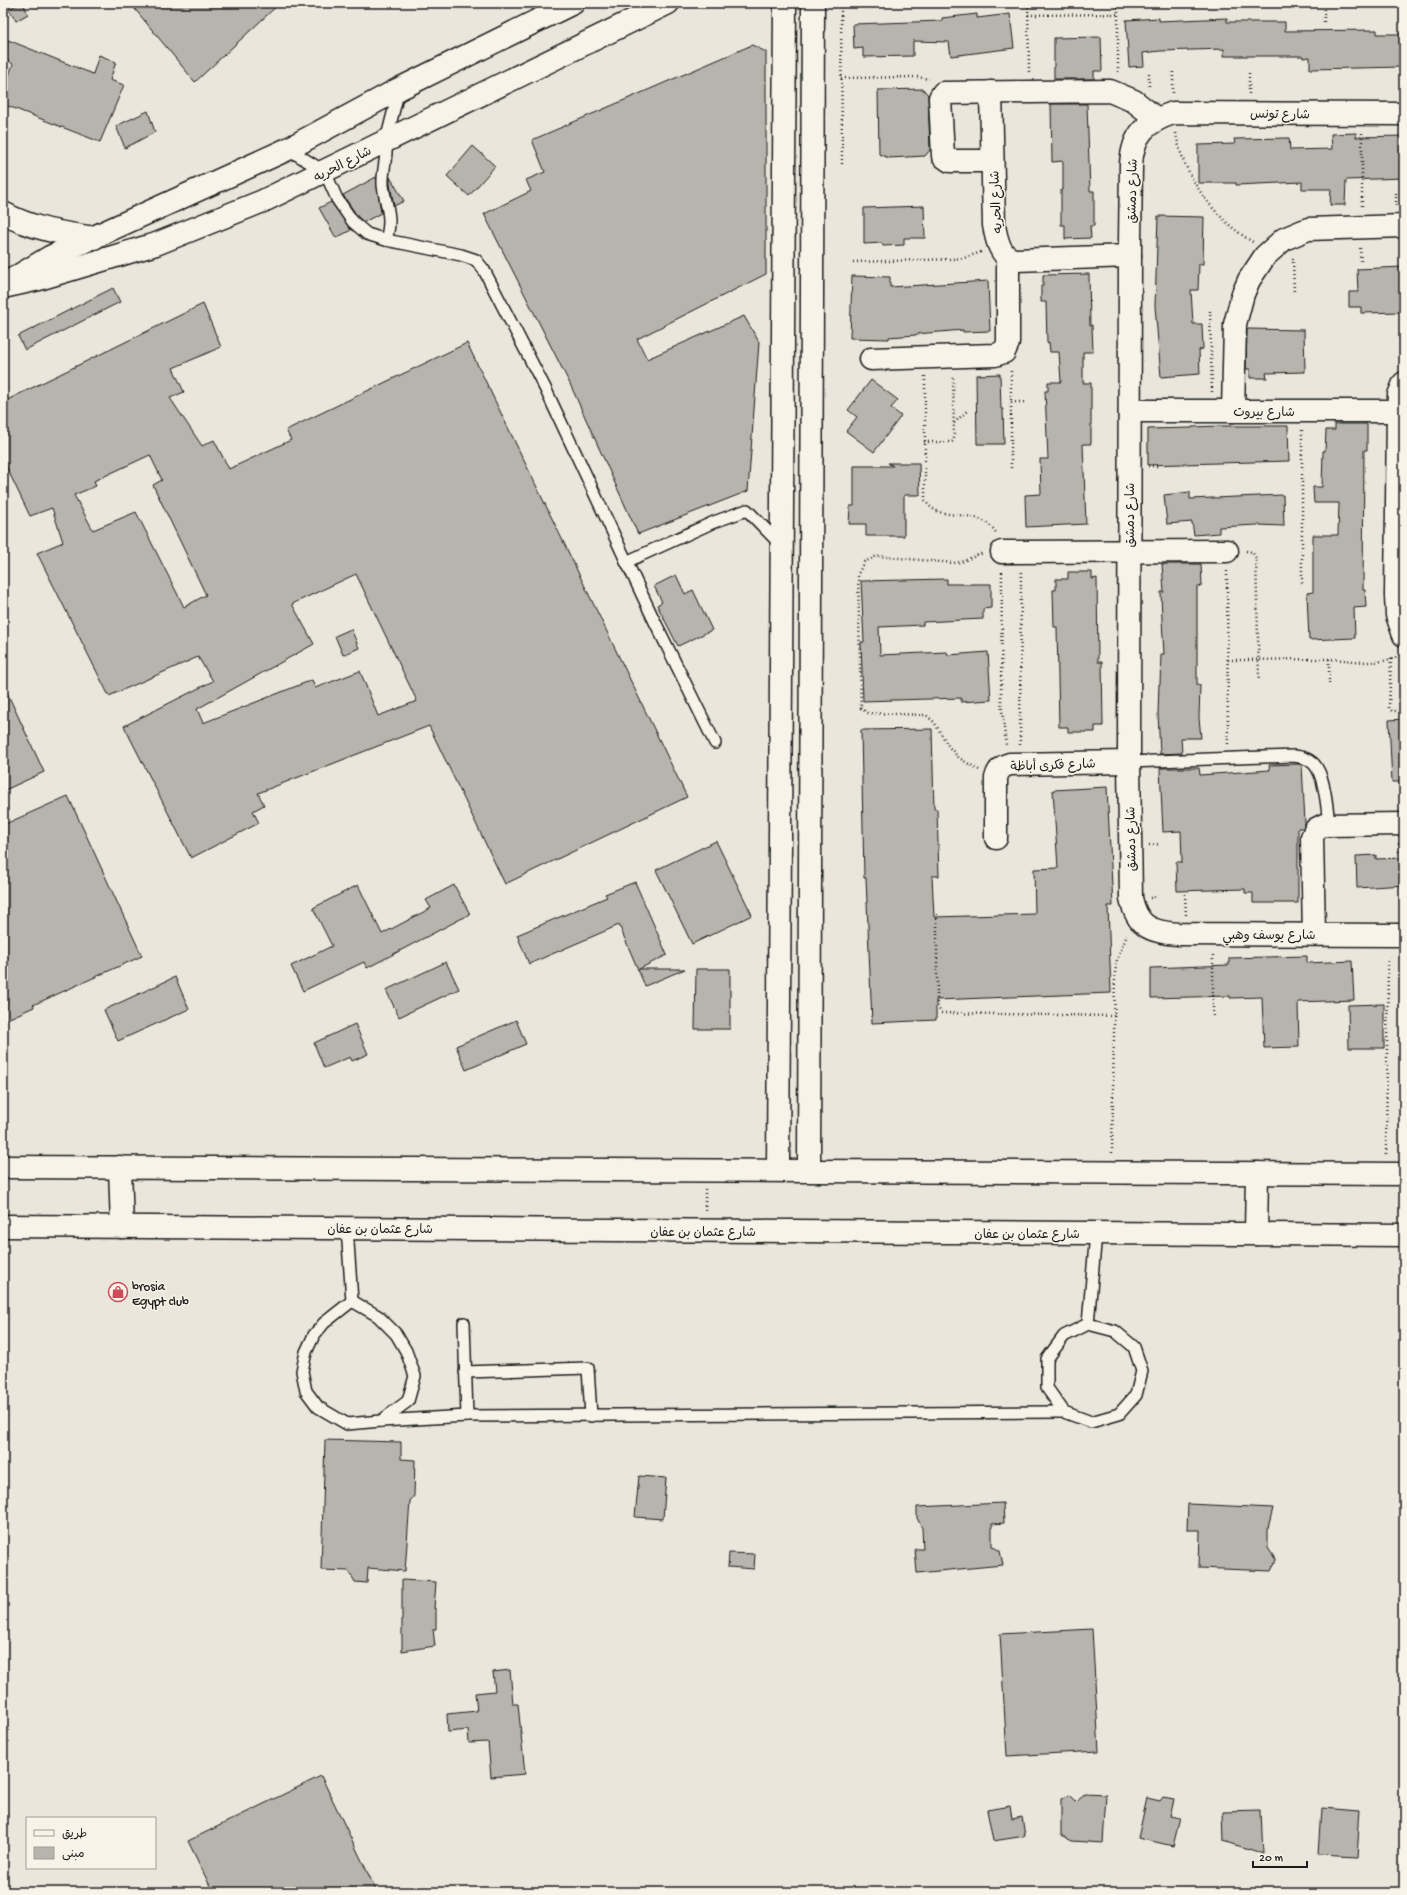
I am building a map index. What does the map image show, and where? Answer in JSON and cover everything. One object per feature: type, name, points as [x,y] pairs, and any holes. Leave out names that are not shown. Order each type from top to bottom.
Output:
[{"type":"street","name":"شارع الحريه","points":[[3,287],[33,266],[288,149],[399,89],[573,3]]},
{"type":"street","name":"شارع الحريه","points":[[3,287],[39,279],[156,244],[263,201],[668,3]]},
{"type":"street","points":[[778,1170],[785,3]]},
{"type":"street","points":[[809,1170],[813,3]]},
{"type":"street","points":[[992,161],[950,161],[943,156],[940,98],[944,92],[1110,91],[1118,93],[1165,116]]},
{"type":"street","name":"شارع الحريه","points":[[991,92],[994,225],[997,243],[1005,255],[1011,260]]},
{"type":"street","name":"شارع تونس","points":[[1165,116],[1404,114]]},
{"type":"street","name":"شارع دمشق","points":[[1139,920],[1135,914],[1131,898],[1129,762],[1131,153],[1140,133],[1165,116]]},
{"type":"street","points":[[784,196],[813,196]]},
{"type":"street","points":[[3,213],[17,221],[36,228],[94,238]]},
{"type":"street","points":[[1222,411],[1238,309],[1249,280],[1269,252],[1276,245],[1293,234],[1308,229],[1404,226]]},
{"type":"street","points":[[870,359],[996,356],[1004,352],[1008,343],[1008,264],[1011,260],[1130,256]]},
{"type":"street","points":[[784,266],[812,265]]},
{"type":"street","points":[[1404,383],[1399,395],[1401,411],[1400,595],[1397,615],[1404,636]]},
{"type":"street","name":"شارع بيروت","points":[[1130,411],[1401,411]]},
{"type":"street","points":[[1012,552],[1227,551]]},
{"type":"street","name":"شارع فكرى أباظة","points":[[996,838],[1009,768],[1129,762]]},
{"type":"street","points":[[1314,934],[1312,837],[1316,829],[1329,824],[1403,824]]},
{"type":"street","points":[[780,874],[810,876]]},
{"type":"street","name":"شارع يوسف وهبي","points":[[1139,920],[1146,927],[1160,932],[1213,934],[1396,935]]},
{"type":"street","points":[[779,948],[810,947]]},
{"type":"street","points":[[3,1167],[704,1169],[1395,1174]]},
{"type":"street","points":[[120,1168],[122,1227]]},
{"type":"street","points":[[1256,1234],[1257,1173]]},
{"type":"street","name":"شارع عثمان بن عفان","points":[[3,1226],[1404,1235]]},
{"type":"lane","points":[[386,240],[390,226],[390,215],[383,184],[384,163],[387,148],[386,141],[399,89]]},
{"type":"lane","points":[[288,149],[325,172],[337,199],[353,222],[367,234],[386,240],[461,255],[476,260],[484,270],[544,388],[626,562],[715,743]]},
{"type":"lane","points":[[626,562],[714,522],[747,510],[782,545]]},
{"type":"lane","points":[[1129,762],[1294,756],[1304,758],[1314,764],[1319,773],[1329,824]]},
{"type":"lane","points":[[347,1228],[352,1301]]},
{"type":"lane","points":[[1088,1324],[1096,1234]]},
{"type":"lane","points":[[352,1301],[324,1323],[314,1336],[306,1352],[302,1371],[306,1391],[318,1407],[347,1424],[467,1416],[1064,1412],[1091,1422],[1119,1414],[1136,1395],[1142,1371],[1134,1348],[1115,1331],[1088,1324],[1064,1336],[1047,1359],[1047,1388],[1064,1412]]},
{"type":"lane","points":[[352,1301],[378,1316],[396,1334],[406,1351],[415,1376],[408,1401],[381,1421]]},
{"type":"lane","points":[[464,1322],[467,1416]]},
{"type":"lane","points":[[465,1372],[588,1368],[591,1416]]},
{"type":"path","points":[[842,3],[842,165]]},
{"type":"path","points":[[1028,3],[1029,91]]},
{"type":"path","points":[[1118,3],[1118,93]]},
{"type":"path","points":[[1324,3],[1324,22]]},
{"type":"path","points":[[1028,16],[1118,14]]},
{"type":"path","points":[[1173,72],[1165,116],[1177,138],[1185,162],[1196,184],[1210,205],[1228,223],[1247,239],[1269,252]]},
{"type":"path","points":[[842,78],[923,78],[936,82],[944,92]]},
{"type":"path","points":[[1362,114],[1362,227]]},
{"type":"path","points":[[1293,234],[1294,294]]},
{"type":"path","points":[[853,262],[964,258],[976,254],[997,243]]},
{"type":"path","points":[[1210,311],[1222,411]]},
{"type":"path","points":[[1004,352],[1011,373],[1011,471]]},
{"type":"path","points":[[924,442],[953,442],[953,356]]},
{"type":"path","points":[[925,357],[924,494],[928,506],[939,512],[981,519],[996,532],[1001,542],[1012,552],[1009,768]]},
{"type":"path","points":[[1011,402],[1027,402]]},
{"type":"path","points":[[954,423],[968,410]]},
{"type":"path","points":[[1302,411],[1302,583]]},
{"type":"path","points":[[1228,759],[1227,551],[1252,552],[1256,558],[1258,678]]},
{"type":"path","points":[[1009,768],[983,773],[959,758],[949,747],[934,722],[926,715],[863,712],[861,704],[858,574],[864,562],[877,556],[953,563],[961,562],[983,553],[1012,552]]},
{"type":"path","points":[[1009,768],[1002,714],[1012,552]]},
{"type":"path","points":[[1228,660],[1329,659],[1370,663],[1391,659],[1404,652]]},
{"type":"path","points":[[1329,659],[1329,684]]},
{"type":"path","points":[[1391,659],[1390,709],[1404,711]]},
{"type":"path","points":[[1400,779],[1403,824]]},
{"type":"path","points":[[937,914],[937,1005],[941,1013],[1115,1016]]},
{"type":"path","points":[[1112,1172],[1117,960],[1126,935],[1139,920]]},
{"type":"path","points":[[1213,934],[1213,1016]]},
{"type":"path","points":[[1395,1174],[1396,935]]},
{"type":"path","points":[[704,1169],[706,1231]]},
{"type":"building","points":[[23,3],[28,14],[16,21],[9,9]]},
{"type":"building","points":[[130,3],[280,3],[195,82]]},
{"type":"building","points":[[977,14],[977,18],[1010,14],[1014,48],[951,56],[949,42],[913,41],[913,56],[863,57],[863,48],[854,49],[853,24],[942,21],[942,18]]},
{"type":"building","points":[[1159,18],[1159,21],[1227,18],[1227,22],[1285,22],[1285,31],[1377,30],[1377,34],[1404,34],[1404,67],[1310,69],[1310,57],[1224,56],[1224,49],[1143,53],[1144,66],[1129,67],[1126,20]]},
{"type":"building","points":[[1101,37],[1102,71],[1094,71],[1094,79],[1054,79],[1054,38]]},
{"type":"building","points":[[8,40],[93,74],[99,55],[116,62],[110,80],[124,85],[100,142],[3,104],[3,92],[13,64],[6,59]]},
{"type":"building","points":[[752,45],[766,52],[766,274],[637,339],[647,359],[744,316],[759,342],[748,491],[638,534],[570,384],[484,214],[531,191],[526,180],[545,172],[532,140]]},
{"type":"building","points":[[923,89],[928,95],[930,150],[925,156],[889,158],[879,154],[878,90]]},
{"type":"building","points":[[1051,104],[1087,104],[1090,191],[1094,191],[1094,226],[1090,226],[1091,238],[1065,239],[1065,225],[1061,225],[1063,161],[1052,162]]},
{"type":"building","points":[[148,111],[155,132],[125,148],[116,126]]},
{"type":"building","points":[[1356,133],[1356,137],[1404,136],[1404,178],[1346,180],[1345,205],[1330,205],[1331,189],[1302,189],[1302,182],[1236,185],[1236,183],[1198,183],[1198,145],[1235,144],[1234,139],[1289,138],[1290,150],[1332,149],[1331,134]]},
{"type":"building","points":[[473,146],[495,166],[469,196],[447,176]]},
{"type":"building","points":[[376,177],[381,213],[364,222],[358,217],[343,195]]},
{"type":"building","points":[[390,177],[404,201],[394,206],[390,184]]},
{"type":"building","points":[[331,202],[351,230],[336,238],[319,208]]},
{"type":"building","points":[[924,206],[925,238],[904,238],[904,245],[883,246],[882,243],[864,244],[864,208]]},
{"type":"building","points":[[1158,216],[1204,217],[1203,264],[1199,264],[1198,290],[1191,290],[1193,324],[1202,324],[1203,349],[1199,350],[1200,374],[1161,377],[1155,306]]},
{"type":"building","points":[[1404,267],[1404,297],[1400,297],[1401,312],[1361,313],[1361,307],[1349,307],[1349,292],[1358,292],[1357,269]]},
{"type":"building","points":[[1089,274],[1090,326],[1092,325],[1093,352],[1083,352],[1083,383],[1091,383],[1091,444],[1083,444],[1086,524],[1026,527],[1025,495],[1041,494],[1040,459],[1048,459],[1045,391],[1048,391],[1048,382],[1061,382],[1059,352],[1050,352],[1049,342],[1047,343],[1046,302],[1041,302],[1043,275]]},
{"type":"building","points":[[852,276],[890,277],[890,287],[988,281],[990,331],[963,332],[963,330],[889,337],[889,339],[850,338]]},
{"type":"building","points":[[113,288],[120,302],[25,350],[18,336]]},
{"type":"building","points":[[203,304],[221,347],[173,368],[184,392],[170,398],[202,446],[214,440],[229,469],[291,440],[286,430],[467,343],[687,797],[505,884],[429,726],[258,793],[264,805],[253,811],[259,823],[191,858],[124,726],[213,681],[198,657],[109,696],[37,553],[63,542],[52,508],[30,516],[3,460],[3,402]],"holes":[[[150,455],[162,480],[153,485],[206,595],[184,607],[136,512],[93,530],[74,495],[96,486],[94,481]],[[356,574],[417,701],[378,716],[360,671],[315,688],[312,680],[203,723],[197,709],[314,644],[292,604]]]},
{"type":"building","points":[[1247,329],[1304,330],[1305,372],[1266,373],[1267,378],[1250,378],[1250,369],[1246,369]]},
{"type":"building","points":[[1000,374],[1004,444],[977,444],[976,375]]},
{"type":"building","points":[[871,380],[898,400],[891,408],[901,416],[874,452],[846,431],[857,417],[848,410]]},
{"type":"building","points":[[1335,424],[1367,424],[1367,450],[1364,450],[1363,590],[1365,590],[1366,607],[1354,608],[1355,638],[1309,640],[1307,593],[1313,592],[1313,535],[1338,535],[1339,503],[1314,503],[1313,487],[1322,487],[1323,451],[1325,451],[1326,430],[1335,430]]},
{"type":"building","points":[[1220,426],[1288,426],[1289,461],[1148,465],[1148,429]]},
{"type":"building","points":[[888,463],[919,463],[920,495],[904,495],[904,536],[866,536],[866,524],[849,524],[850,506],[854,506],[854,466],[893,466]]},
{"type":"building","points":[[1190,492],[1190,499],[1283,495],[1284,526],[1257,525],[1219,527],[1219,533],[1194,535],[1192,522],[1167,524],[1164,495]]},
{"type":"building","points":[[1162,564],[1201,564],[1202,586],[1197,587],[1197,685],[1200,685],[1199,718],[1201,738],[1181,738],[1182,753],[1160,754],[1158,713],[1159,684],[1161,654],[1164,654],[1161,592],[1164,592]]},
{"type":"building","points":[[1068,572],[1092,572],[1092,579],[1097,578],[1098,662],[1102,662],[1103,726],[1095,726],[1095,732],[1068,732],[1068,727],[1059,727],[1057,627],[1054,627],[1053,590],[1056,590],[1056,579],[1068,579]]},
{"type":"building","points":[[676,575],[685,594],[693,590],[712,630],[678,646],[657,605],[662,602],[654,586]]},
{"type":"building","points":[[947,579],[947,584],[991,584],[991,608],[983,609],[983,619],[923,622],[923,625],[879,627],[880,655],[947,652],[948,655],[988,652],[991,700],[961,702],[961,698],[863,701],[861,642],[864,642],[861,581]]},
{"type":"building","points":[[351,629],[359,648],[343,655],[335,636]]},
{"type":"building","points":[[3,684],[44,772],[3,791]]},
{"type":"building","points":[[1404,719],[1404,782],[1392,782],[1389,720]]},
{"type":"building","points":[[932,729],[934,809],[937,809],[939,876],[932,876],[934,917],[1035,914],[1034,869],[1058,868],[1053,790],[1107,787],[1113,906],[1108,906],[1111,993],[936,1000],[936,1020],[872,1023],[866,878],[864,878],[861,730]]},
{"type":"building","points":[[1269,765],[1302,765],[1305,823],[1303,828],[1298,828],[1298,903],[1253,903],[1253,893],[1245,893],[1245,889],[1177,891],[1176,862],[1182,862],[1181,831],[1163,832],[1160,768],[1199,768],[1200,775],[1270,770]]},
{"type":"building","points":[[68,796],[142,956],[33,1005],[34,1007],[3,1021],[3,825]]},
{"type":"building","points":[[716,841],[752,915],[692,944],[656,870]]},
{"type":"building","points":[[1376,855],[1376,859],[1404,858],[1404,885],[1357,888],[1356,856]]},
{"type":"building","points":[[635,882],[667,955],[639,969],[685,969],[645,986],[619,925],[529,964],[517,935],[607,897],[605,894]]},
{"type":"building","points":[[358,885],[382,934],[431,908],[426,900],[454,885],[470,914],[367,968],[364,962],[303,991],[291,966],[332,946],[313,908]]},
{"type":"building","points":[[1307,956],[1307,963],[1352,961],[1354,1000],[1298,1002],[1299,1047],[1264,1048],[1262,997],[1230,998],[1230,996],[1151,998],[1151,968],[1229,965],[1229,958]]},
{"type":"building","points":[[446,962],[459,989],[399,1017],[386,990]]},
{"type":"building","points":[[696,969],[730,969],[730,1029],[695,1029]]},
{"type":"building","points":[[175,977],[189,1009],[118,1041],[104,1010]]},
{"type":"building","points":[[1384,1004],[1384,1048],[1349,1048],[1348,1005]]},
{"type":"building","points":[[516,1020],[526,1044],[466,1070],[456,1046]]},
{"type":"building","points":[[355,1024],[368,1054],[352,1061],[350,1057],[324,1068],[314,1043]]},
{"type":"building","points":[[325,1440],[401,1442],[401,1459],[415,1460],[414,1496],[410,1501],[405,1571],[368,1568],[367,1583],[355,1582],[349,1571],[321,1570]]},
{"type":"building","points":[[639,1476],[666,1478],[663,1519],[635,1517]]},
{"type":"building","points":[[1003,1503],[1004,1523],[992,1524],[992,1546],[1000,1551],[1003,1565],[917,1573],[915,1549],[923,1549],[922,1528],[917,1518],[917,1507]]},
{"type":"building","points":[[1188,1504],[1273,1508],[1268,1528],[1268,1548],[1276,1560],[1271,1571],[1199,1568],[1200,1530],[1187,1530]]},
{"type":"building","points":[[729,1553],[755,1554],[754,1569],[728,1567]]},
{"type":"building","points":[[402,1580],[436,1582],[434,1609],[436,1609],[436,1629],[433,1629],[435,1646],[402,1651]]},
{"type":"building","points":[[1092,1629],[1099,1751],[1007,1756],[1000,1634]]},
{"type":"building","points":[[510,1670],[513,1704],[518,1704],[525,1774],[491,1777],[488,1742],[469,1743],[468,1730],[448,1732],[447,1714],[477,1711],[475,1693],[495,1691],[493,1672]]},
{"type":"building","points":[[321,1776],[377,1892],[213,1892],[188,1841]]},
{"type":"building","points":[[1084,1794],[1106,1795],[1103,1843],[1072,1841],[1061,1835],[1061,1799],[1070,1795],[1077,1802]]},
{"type":"building","points":[[1163,1797],[1174,1799],[1170,1816],[1180,1818],[1173,1846],[1138,1838],[1147,1798],[1160,1801]]},
{"type":"building","points":[[1010,1806],[1012,1819],[1022,1817],[1025,1836],[993,1841],[987,1810]]},
{"type":"building","points":[[1321,1809],[1360,1812],[1357,1857],[1318,1855]]},
{"type":"building","points":[[1261,1811],[1263,1854],[1224,1841],[1223,1812]]},
{"type":"place","name":"brosia Egypt club","points":[[118,1292]]}]
